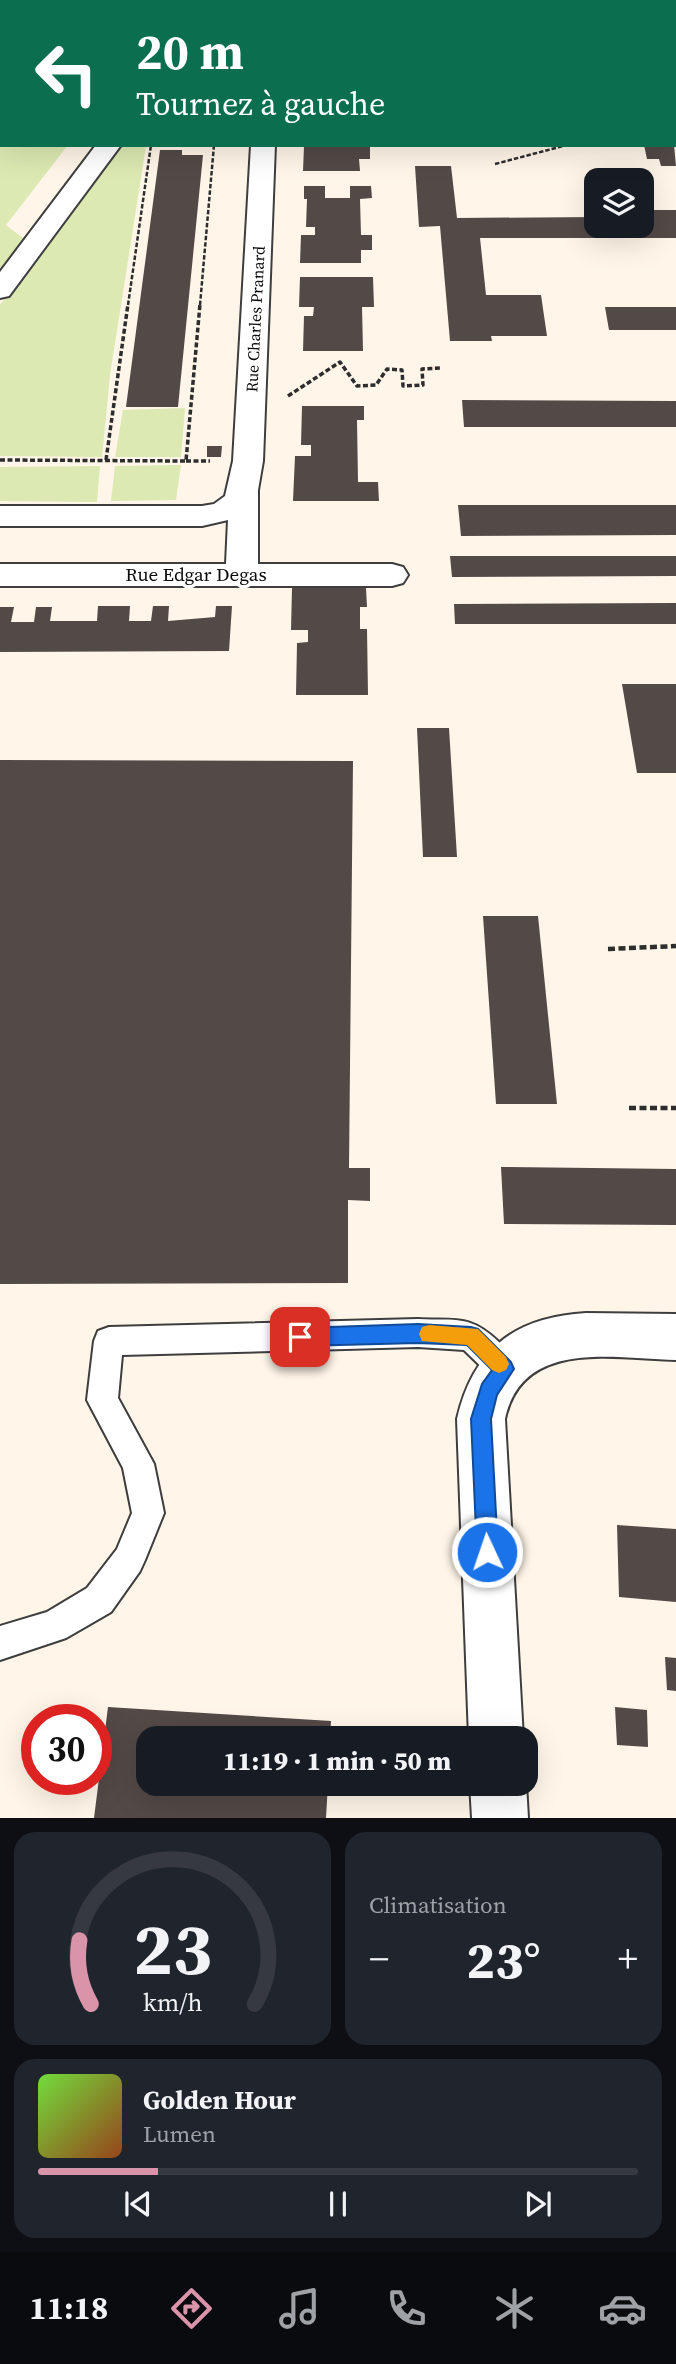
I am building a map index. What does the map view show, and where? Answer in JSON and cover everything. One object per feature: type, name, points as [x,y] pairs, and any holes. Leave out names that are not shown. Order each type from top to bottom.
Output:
[{"type":"street","points":[[0,290],[107,147]]},
{"type":"street","name":"Rue Charles Pranard","points":[[242,575],[238,500],[248,461],[264,147]]},
{"type":"street","points":[[0,516],[202,516],[223,513],[238,500]]},
{"type":"street","name":"Rue Edgar Degas","points":[[0,575],[392,575]]},
{"type":"street","points":[[495,1726],[481,1419],[489,1391],[505,1369],[528,1349],[555,1339],[676,1337]]},
{"type":"street","points":[[499,1796],[500,1818]]},
{"type":"lane","points":[[0,1643],[54,1626],[99,1600],[129,1560],[148,1513],[138,1464],[102,1401],[109,1340],[418,1333],[471,1336],[505,1369]]},
{"type":"path","points":[[106,460],[151,147]]},
{"type":"path","points":[[0,460],[186,460],[214,147]]},
{"type":"path","points":[[495,164],[559,147]]},
{"type":"path","points":[[286,397],[340,362],[358,386],[376,385],[387,369],[402,370],[402,386],[423,385],[422,369],[441,368]]},
{"type":"path","points":[[608,949],[676,946]]},
{"type":"path","points":[[629,1108],[676,1108]]},
{"type":"green space","points":[[0,147],[66,147],[6,225],[24,239],[0,277]]},
{"type":"green space","points":[[117,147],[146,147],[110,375],[102,457],[0,456],[0,305]]},
{"type":"green space","points":[[185,408],[181,457],[115,457],[123,410]]},
{"type":"green space","points":[[181,465],[176,500],[111,501],[115,466]]},
{"type":"green space","points":[[100,466],[97,502],[0,501],[0,467]]},
{"type":"building","points":[[304,147],[370,147],[370,159],[359,159],[360,171],[303,171]]},
{"type":"building","points":[[644,147],[674,147],[676,166],[661,166],[659,159],[647,159]]},
{"type":"building","points":[[160,150],[182,150],[182,155],[203,155],[178,407],[126,407]]},
{"type":"building","points":[[415,166],[451,166],[457,218],[584,217],[584,238],[480,238],[486,295],[541,295],[547,336],[491,336],[492,341],[450,341],[440,226],[419,227]]},
{"type":"building","points":[[304,186],[325,186],[325,198],[350,198],[350,186],[371,186],[372,198],[360,199],[361,235],[372,235],[372,250],[361,250],[361,263],[300,263],[301,235],[315,235],[315,227],[306,227],[307,199],[304,199]]},
{"type":"building","points":[[654,210],[676,210],[676,238],[654,238]]},
{"type":"building","points":[[300,277],[373,277],[374,307],[362,307],[363,351],[303,351],[304,316],[313,316],[314,307],[299,307]]},
{"type":"building","points":[[605,307],[676,307],[676,330],[609,330]]},
{"type":"building","points":[[462,400],[676,401],[676,427],[464,427]]},
{"type":"building","points":[[302,406],[364,406],[364,420],[357,420],[358,482],[378,482],[379,501],[293,501],[295,456],[311,456],[311,445],[301,445]]},
{"type":"building","points":[[207,446],[222,446],[221,457],[207,457]]},
{"type":"building","points":[[458,505],[676,505],[676,535],[461,536]]},
{"type":"building","points":[[450,556],[676,556],[676,576],[452,577]]},
{"type":"building","points":[[292,588],[366,588],[367,607],[360,607],[360,629],[367,629],[368,695],[296,695],[297,643],[308,642],[308,630],[291,630]]},
{"type":"building","points":[[676,603],[676,624],[455,624],[454,604]]},
{"type":"building","points":[[98,606],[130,606],[129,621],[151,621],[153,606],[169,606],[168,621],[215,617],[216,606],[232,606],[229,651],[0,652],[0,607],[14,607],[11,622],[34,622],[36,607],[52,607],[50,621],[97,621]]},
{"type":"building","points":[[622,684],[676,684],[676,773],[637,773]]},
{"type":"building","points":[[417,728],[449,728],[457,857],[423,857]]},
{"type":"building","points":[[0,760],[353,761],[349,1168],[370,1168],[370,1201],[348,1200],[348,1283],[0,1284]]},
{"type":"building","points":[[483,916],[538,916],[557,1104],[496,1104]]},
{"type":"building","points":[[501,1167],[676,1169],[676,1225],[504,1224]]},
{"type":"building","points":[[617,1525],[676,1529],[676,1602],[619,1597]]},
{"type":"building","points":[[665,1657],[676,1658],[676,1691],[667,1690]]},
{"type":"building","points":[[112,1707],[331,1721],[331,1726],[136,1726],[136,1796],[327,1796],[326,1818],[94,1818],[97,1795],[112,1795]]},
{"type":"building","points":[[615,1707],[647,1710],[648,1747],[617,1745]]},
{"type":"slow traffic","points":[[429,1334],[471,1336],[499,1364]]},
{"type":"route","points":[[300,1337],[418,1333],[471,1336],[505,1369],[489,1391],[481,1419],[487,1552]]}]
